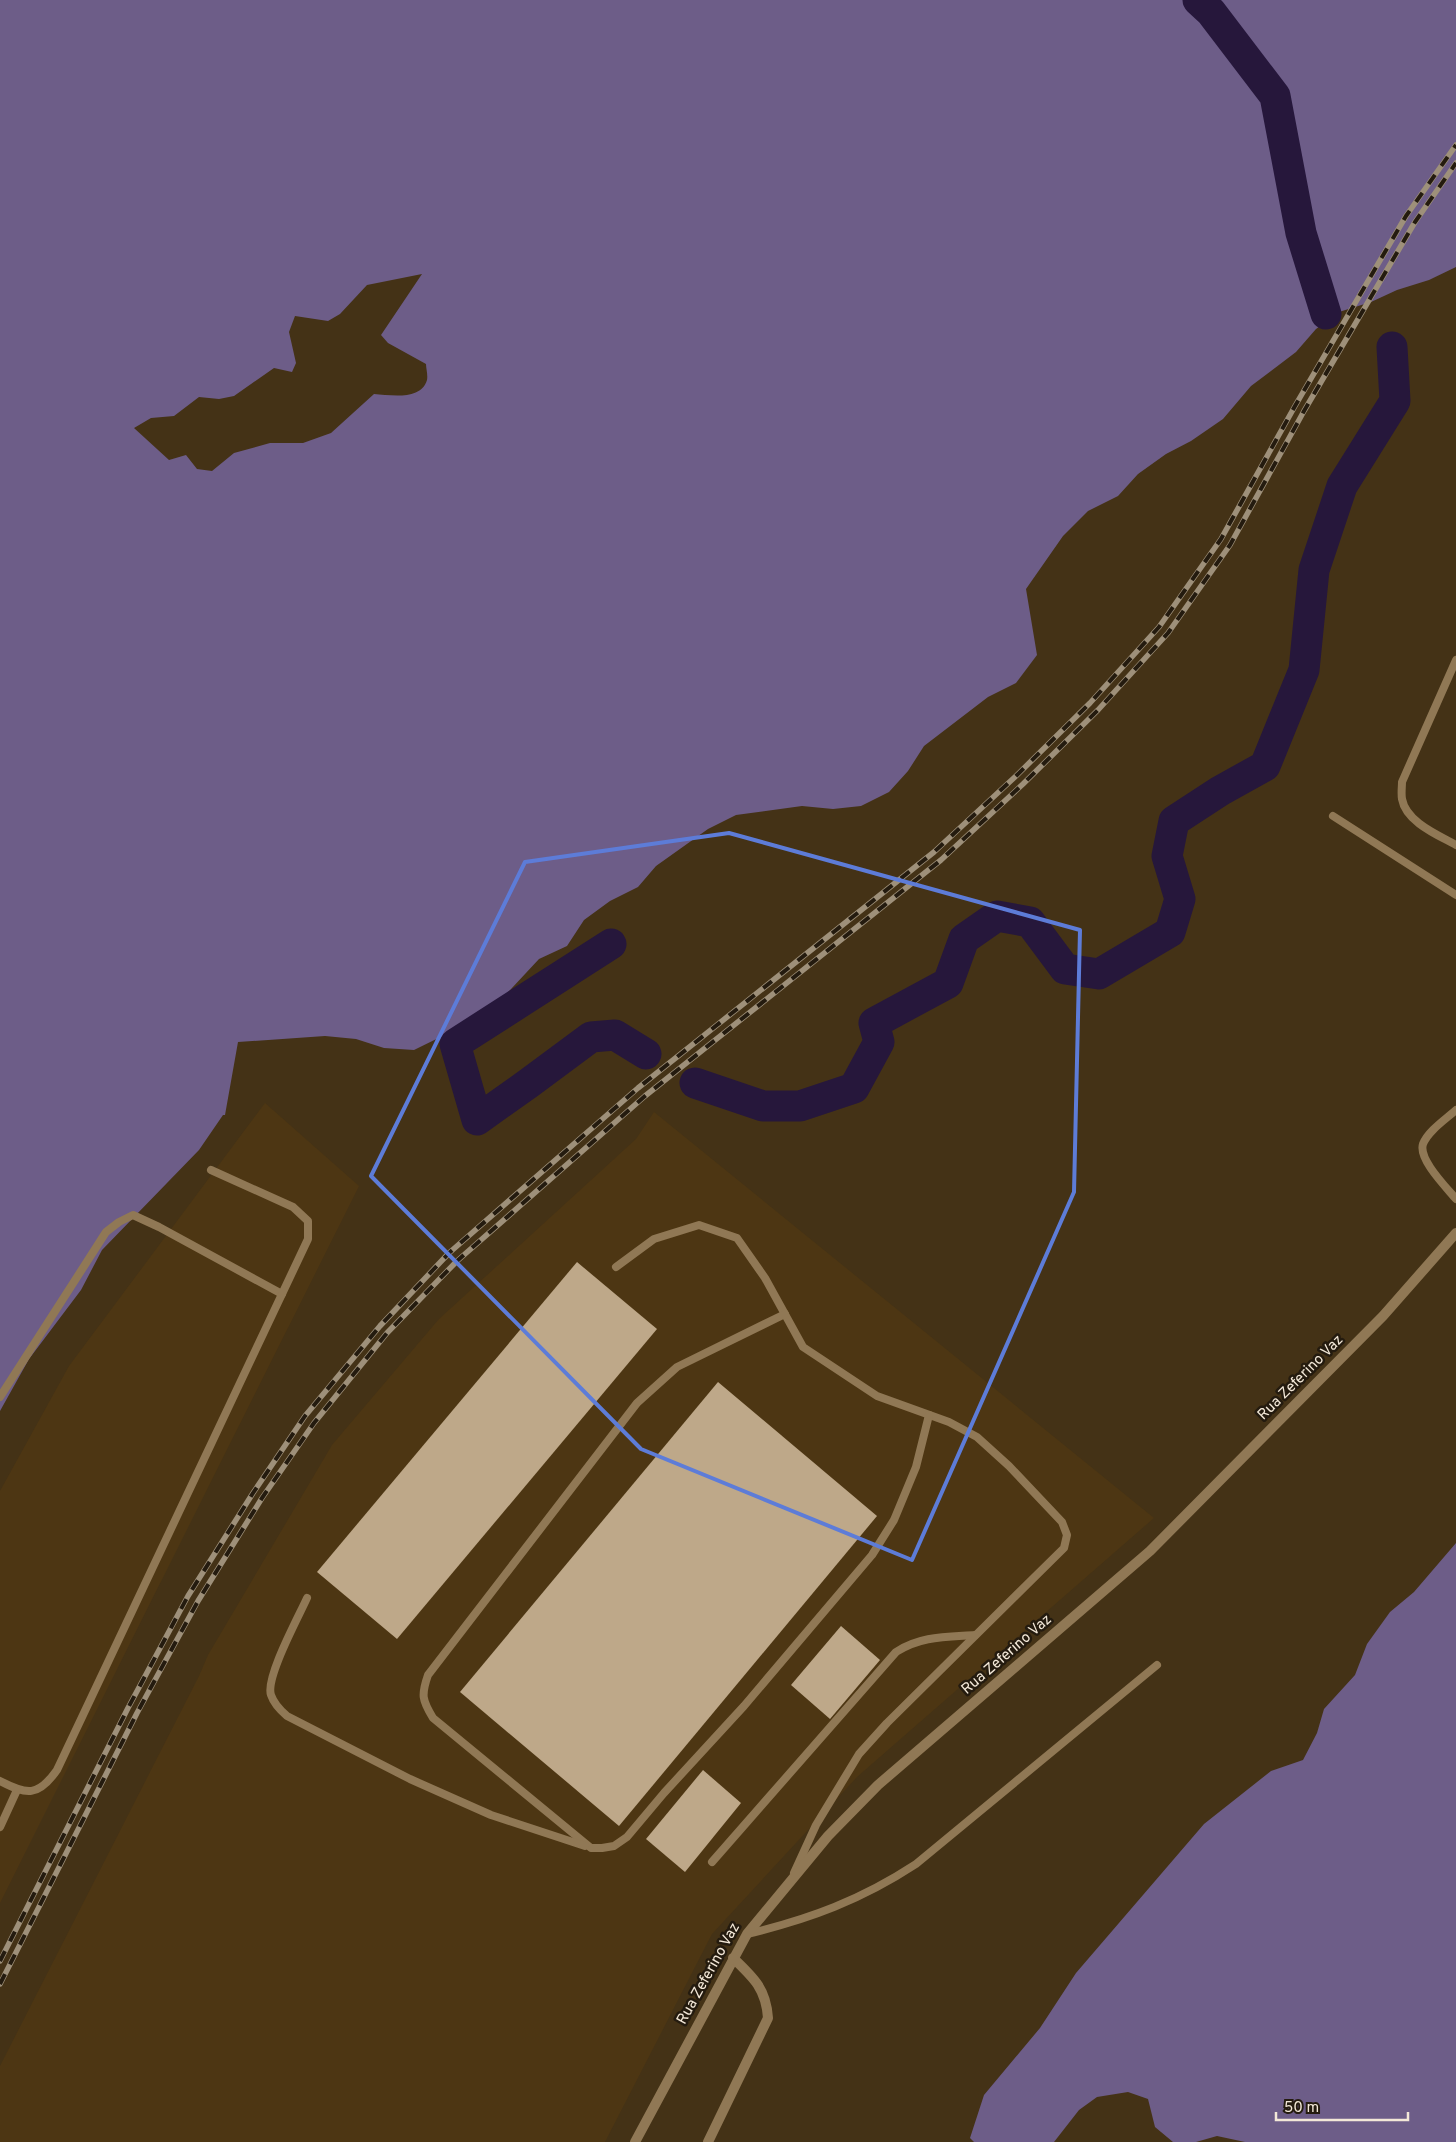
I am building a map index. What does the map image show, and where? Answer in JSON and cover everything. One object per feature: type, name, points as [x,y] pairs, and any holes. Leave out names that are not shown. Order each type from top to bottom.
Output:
[{"type":"street","name":"Rua Zeferino Vaz","points":[[635,2142],[747,1934],[791,1878],[828,1836],[878,1785],[1150,1551],[1383,1316],[1456,1234]]},
{"type":"street","points":[[708,2142],[768,2018],[767,2002],[760,1987],[750,1974],[733,1958]]},
{"type":"lane","points":[[1456,660],[1402,782],[1402,800],[1409,814],[1422,826],[1456,845]]},
{"type":"lane","points":[[1333,816],[1456,895]]},
{"type":"lane","points":[[1456,1110],[1424,1142],[1421,1152],[1426,1162],[1456,1198]]},
{"type":"lane","points":[[0,1782],[18,1790],[28,1792],[38,1790],[49,1782],[57,1770],[308,1238],[308,1221],[293,1207],[211,1170]]},
{"type":"lane","points":[[0,1396],[106,1232],[118,1222],[133,1215],[159,1226],[282,1294]]},
{"type":"lane","points":[[616,1267],[654,1238],[699,1225],[737,1238],[765,1278],[803,1347],[877,1396],[949,1422],[977,1438],[1009,1466],[1062,1522],[1067,1534],[1064,1548],[887,1723],[859,1754],[816,1825],[791,1878]]},
{"type":"lane","points":[[592,1848],[433,1718],[423,1703],[423,1690],[428,1675],[637,1403],[677,1367],[785,1314]]},
{"type":"lane","points":[[307,1598],[270,1679],[270,1694],[278,1707],[287,1716],[410,1779],[491,1815],[592,1848],[614,1846],[627,1837],[664,1793],[744,1706],[872,1555],[894,1520],[916,1467],[930,1415]]},
{"type":"lane","points":[[712,1862],[896,1652],[910,1643],[933,1638],[975,1635]]},
{"type":"lane","points":[[747,1934],[813,1916],[891,1880],[916,1864],[1157,1665]]},
{"type":"lane","points":[[0,1827],[18,1790]]},
{"type":"highlighted area","points":[[729,833],[1080,930],[1074,1192],[912,1560],[641,1449],[371,1176],[525,862]]},
{"type":"shaded area","points":[[0,0],[1456,0],[1456,267],[1429,280],[1339,312],[1316,329],[1296,352],[1251,386],[1223,419],[1191,441],[1166,454],[1138,474],[1118,496],[1088,511],[1063,536],[1026,589],[1037,655],[1016,683],[988,697],[924,746],[908,771],[889,792],[861,806],[833,809],[802,806],[736,815],[708,829],[656,866],[638,887],[610,901],[584,920],[567,946],[539,959],[497,1004],[471,1022],[414,1050],[384,1048],[356,1039],[325,1036],[238,1042],[225,1115],[223,1115],[199,1150],[102,1250],[81,1290],[29,1359],[0,1411]],"holes":[[[422,274],[381,335],[388,343],[426,364],[427,380],[424,387],[412,394],[396,396],[374,394],[331,433],[303,443],[270,443],[234,453],[212,471],[197,469],[186,455],[169,460],[134,428],[151,418],[174,416],[199,397],[219,399],[234,396],[274,368],[292,372],[296,363],[289,332],[295,316],[328,321],[340,314],[367,285]]]},
{"type":"shaded area","points":[[265,1103],[359,1186],[0,1903],[0,1491],[69,1366]]},
{"type":"shaded area","points":[[654,1112],[1154,1518],[857,1777],[712,1934],[605,2142],[0,2142],[0,2066],[208,1655],[332,1445],[439,1319],[636,1139]]},
{"type":"shaded area","points":[[1456,1543],[1456,2142],[1245,2142],[1217,2136],[1196,2142],[1173,2142],[1155,2127],[1148,2099],[1128,2092],[1097,2097],[1079,2110],[1054,2142],[974,2142],[970,2138],[984,2095],[1040,2028],[1076,1973],[1204,1824],[1271,1771],[1303,1760],[1317,1733],[1324,1709],[1355,1675],[1367,1644],[1390,1612],[1414,1592]]},
{"type":"building","points":[[577,1262],[657,1329],[397,1639],[317,1572]]},
{"type":"building","points":[[718,1382],[877,1516],[619,1826],[460,1692]]},
{"type":"building","points":[[841,1626],[880,1660],[830,1719],[791,1685]]},
{"type":"building","points":[[703,1770],[741,1803],[685,1872],[646,1839]]},
{"type":"waterway","points":[[1198,0],[1211,12],[1275,96],[1301,233],[1326,314]]},
{"type":"waterway","points":[[695,1083],[763,1106],[800,1106],[854,1088],[879,1042],[874,1023],[948,983],[964,939],[997,916],[1030,922],[1065,969],[1099,974],[1170,932],[1180,899],[1167,856],[1174,821],[1220,791],[1265,766],[1304,670],[1314,570],[1342,486],[1395,401],[1392,347]]},
{"type":"waterway","points":[[611,944],[455,1044],[477,1120],[591,1037],[615,1035],[646,1054]]},
{"type":"railway","points":[[0,1961],[128,1708],[188,1596],[253,1493],[305,1416],[380,1326],[449,1253],[638,1088],[934,852],[1016,776],[1090,703],[1159,627],[1221,539],[1295,406],[1406,216],[1456,145]]},
{"type":"railway","points":[[0,1984],[137,1713],[198,1601],[262,1498],[314,1423],[387,1333],[457,1261],[645,1096],[941,860],[1023,784],[1098,710],[1168,633],[1230,545],[1304,411],[1415,222],[1456,163]]}]
